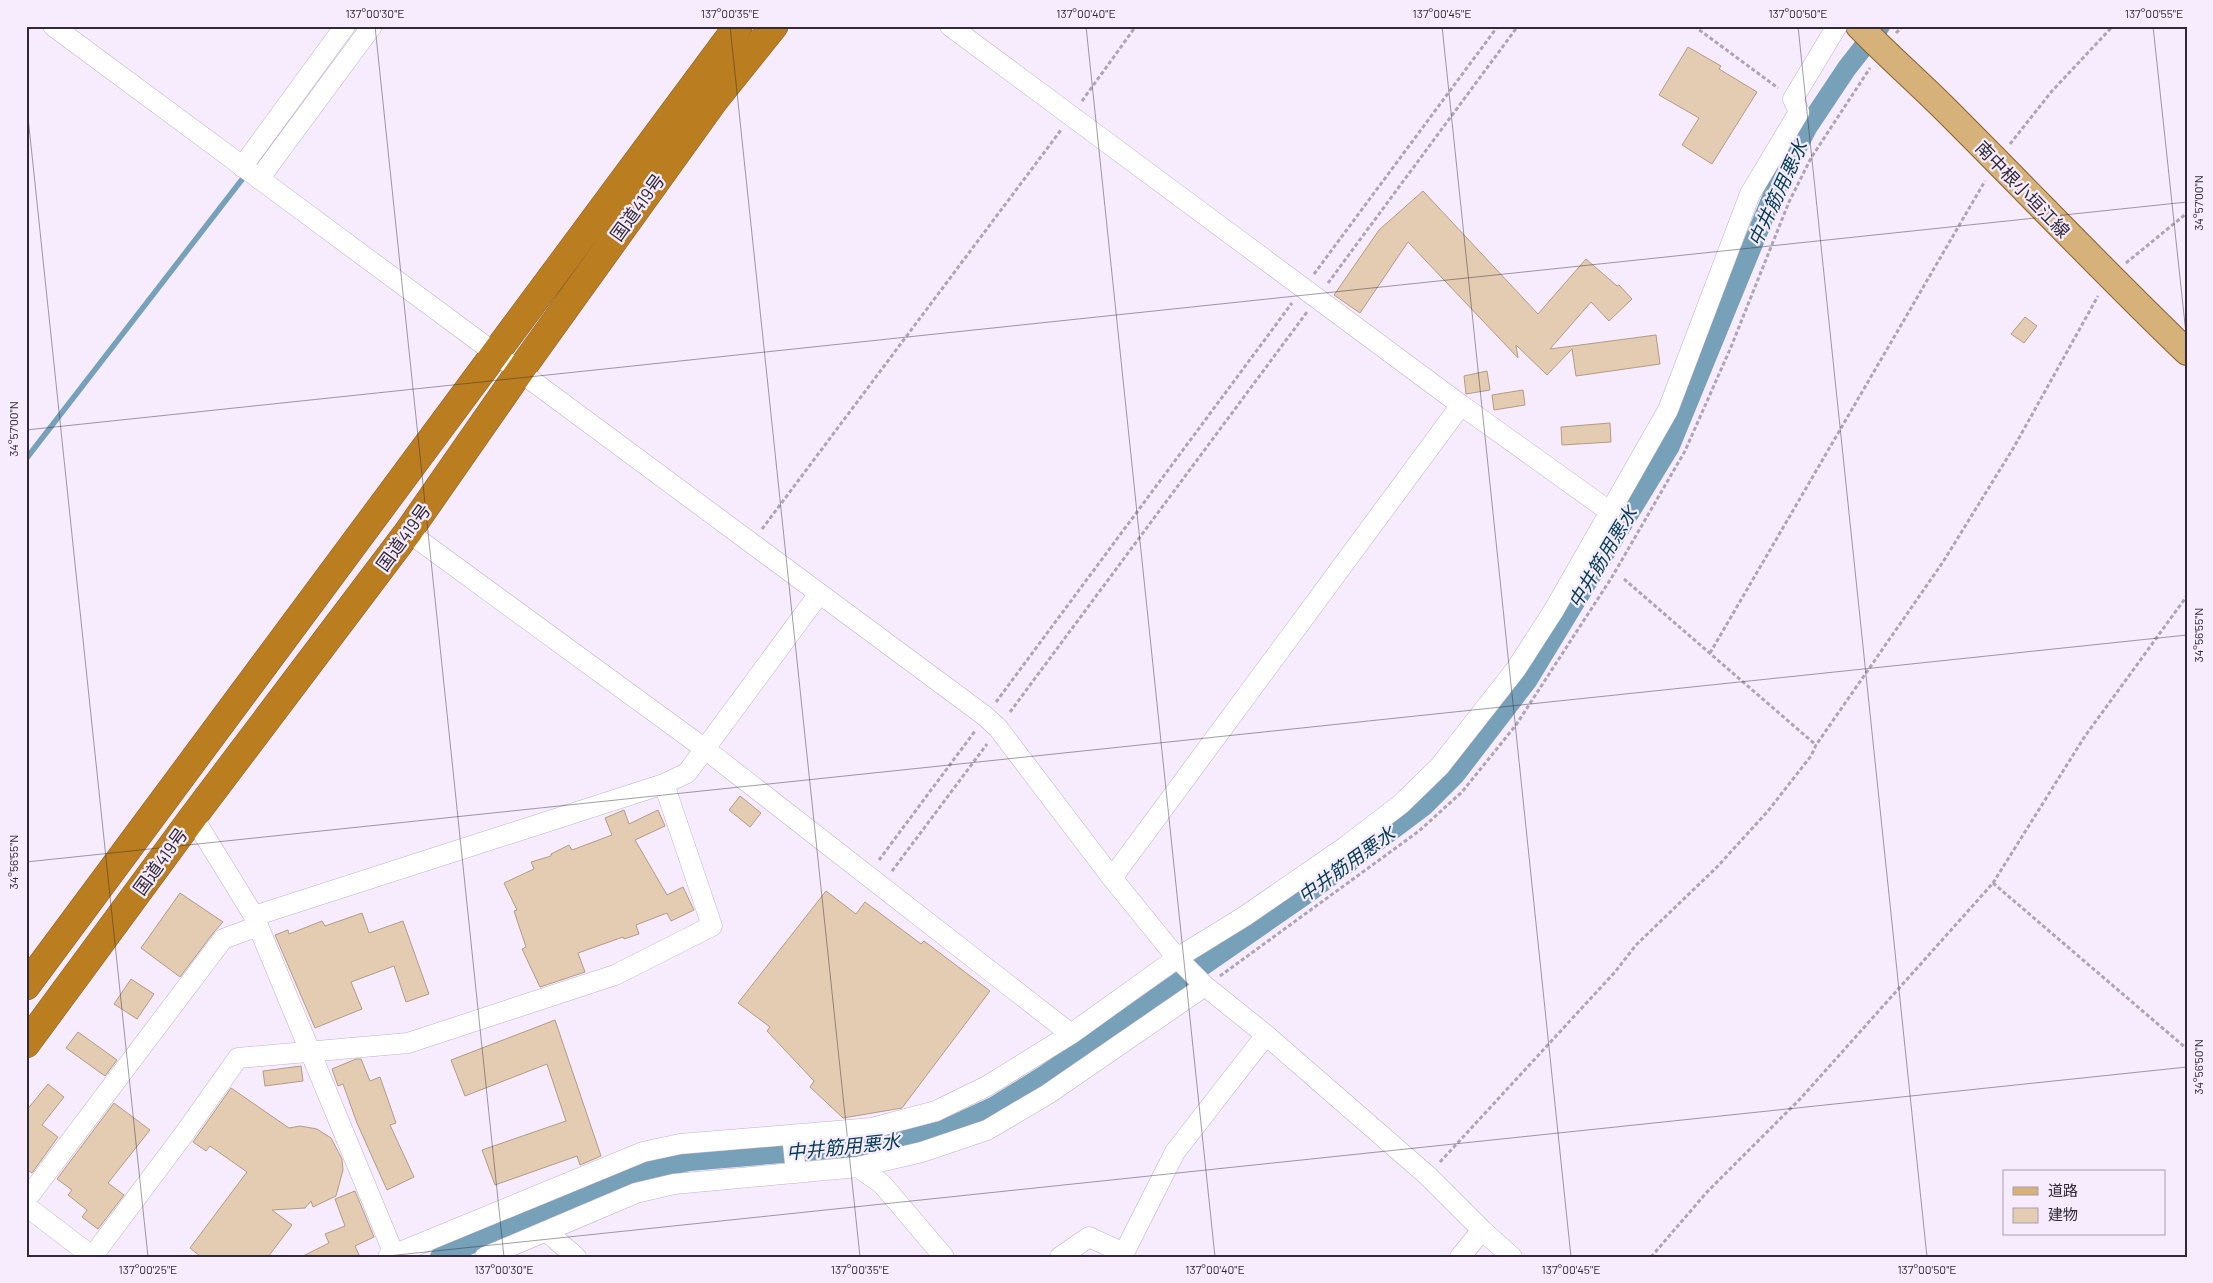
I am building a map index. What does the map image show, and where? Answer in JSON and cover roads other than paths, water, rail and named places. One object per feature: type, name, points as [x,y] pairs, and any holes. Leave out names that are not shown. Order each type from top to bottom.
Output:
[{"type":"highway","name":"国道419号","points":[[26,986],[738,26]]},
{"type":"highway","name":"国道419号","points":[[26,1044],[193,816],[408,532],[520,370],[712,102],[774,26]]},
{"type":"main road","name":"南中根小垣江線","points":[[1859,26],[1882,50],[1929,92],[2109,277],[2187,352]]},
{"type":"street","points":[[52,26],[494,354],[520,370],[992,722],[1112,878],[1177,958],[1205,986],[1266,1035],[1428,1176],[1512,1257]]},
{"type":"street","points":[[250,173],[345,26]]},
{"type":"street","points":[[250,173],[372,26]]},
{"type":"street","points":[[950,26],[1461,405],[1609,511]]},
{"type":"street","points":[[193,816],[256,921],[310,1050],[391,1256],[642,1152],[680,1144],[872,1128],[936,1111],[987,1086],[1071,1034],[1177,958],[1245,916],[1345,847],[1401,804],[1440,766],[1516,669],[1554,610],[1668,410],[1750,194],[1799,112],[1793,99],[1838,26]]},
{"type":"street","points":[[1112,878],[1461,405]]},
{"type":"street","points":[[408,532],[705,749],[1071,1034]]},
{"type":"street","points":[[26,1200],[223,939],[256,921],[664,784],[687,773],[819,594]]},
{"type":"street","points":[[26,1206],[93,1257],[238,1058],[310,1050],[408,1044],[614,975],[712,926],[664,784]]},
{"type":"street","points":[[485,1257],[636,1193],[674,1184],[858,1168],[922,1152],[987,1130],[1048,1094],[1205,986]]},
{"type":"street","points":[[1060,1257],[1089,1237],[1124,1253],[1175,1152],[1266,1035]]},
{"type":"street","points":[[792,1135],[796,1173]]},
{"type":"street","points":[[858,1168],[882,1184],[944,1257]]},
{"type":"street","points":[[1460,1257],[1482,1230]]},
{"type":"street","points":[[546,1232],[576,1257]]},
{"type":"waterway","name":"中井筋用悪水","points":[[440,1257],[641,1172],[689,1161],[890,1144],[941,1131],[995,1106],[1045,1075],[1312,890],[1424,806],[1455,775],[1527,681],[1670,446],[1773,195],[1807,128],[1847,68],[1880,26]]},
{"type":"waterway","points":[[26,459],[247,173]]}]
